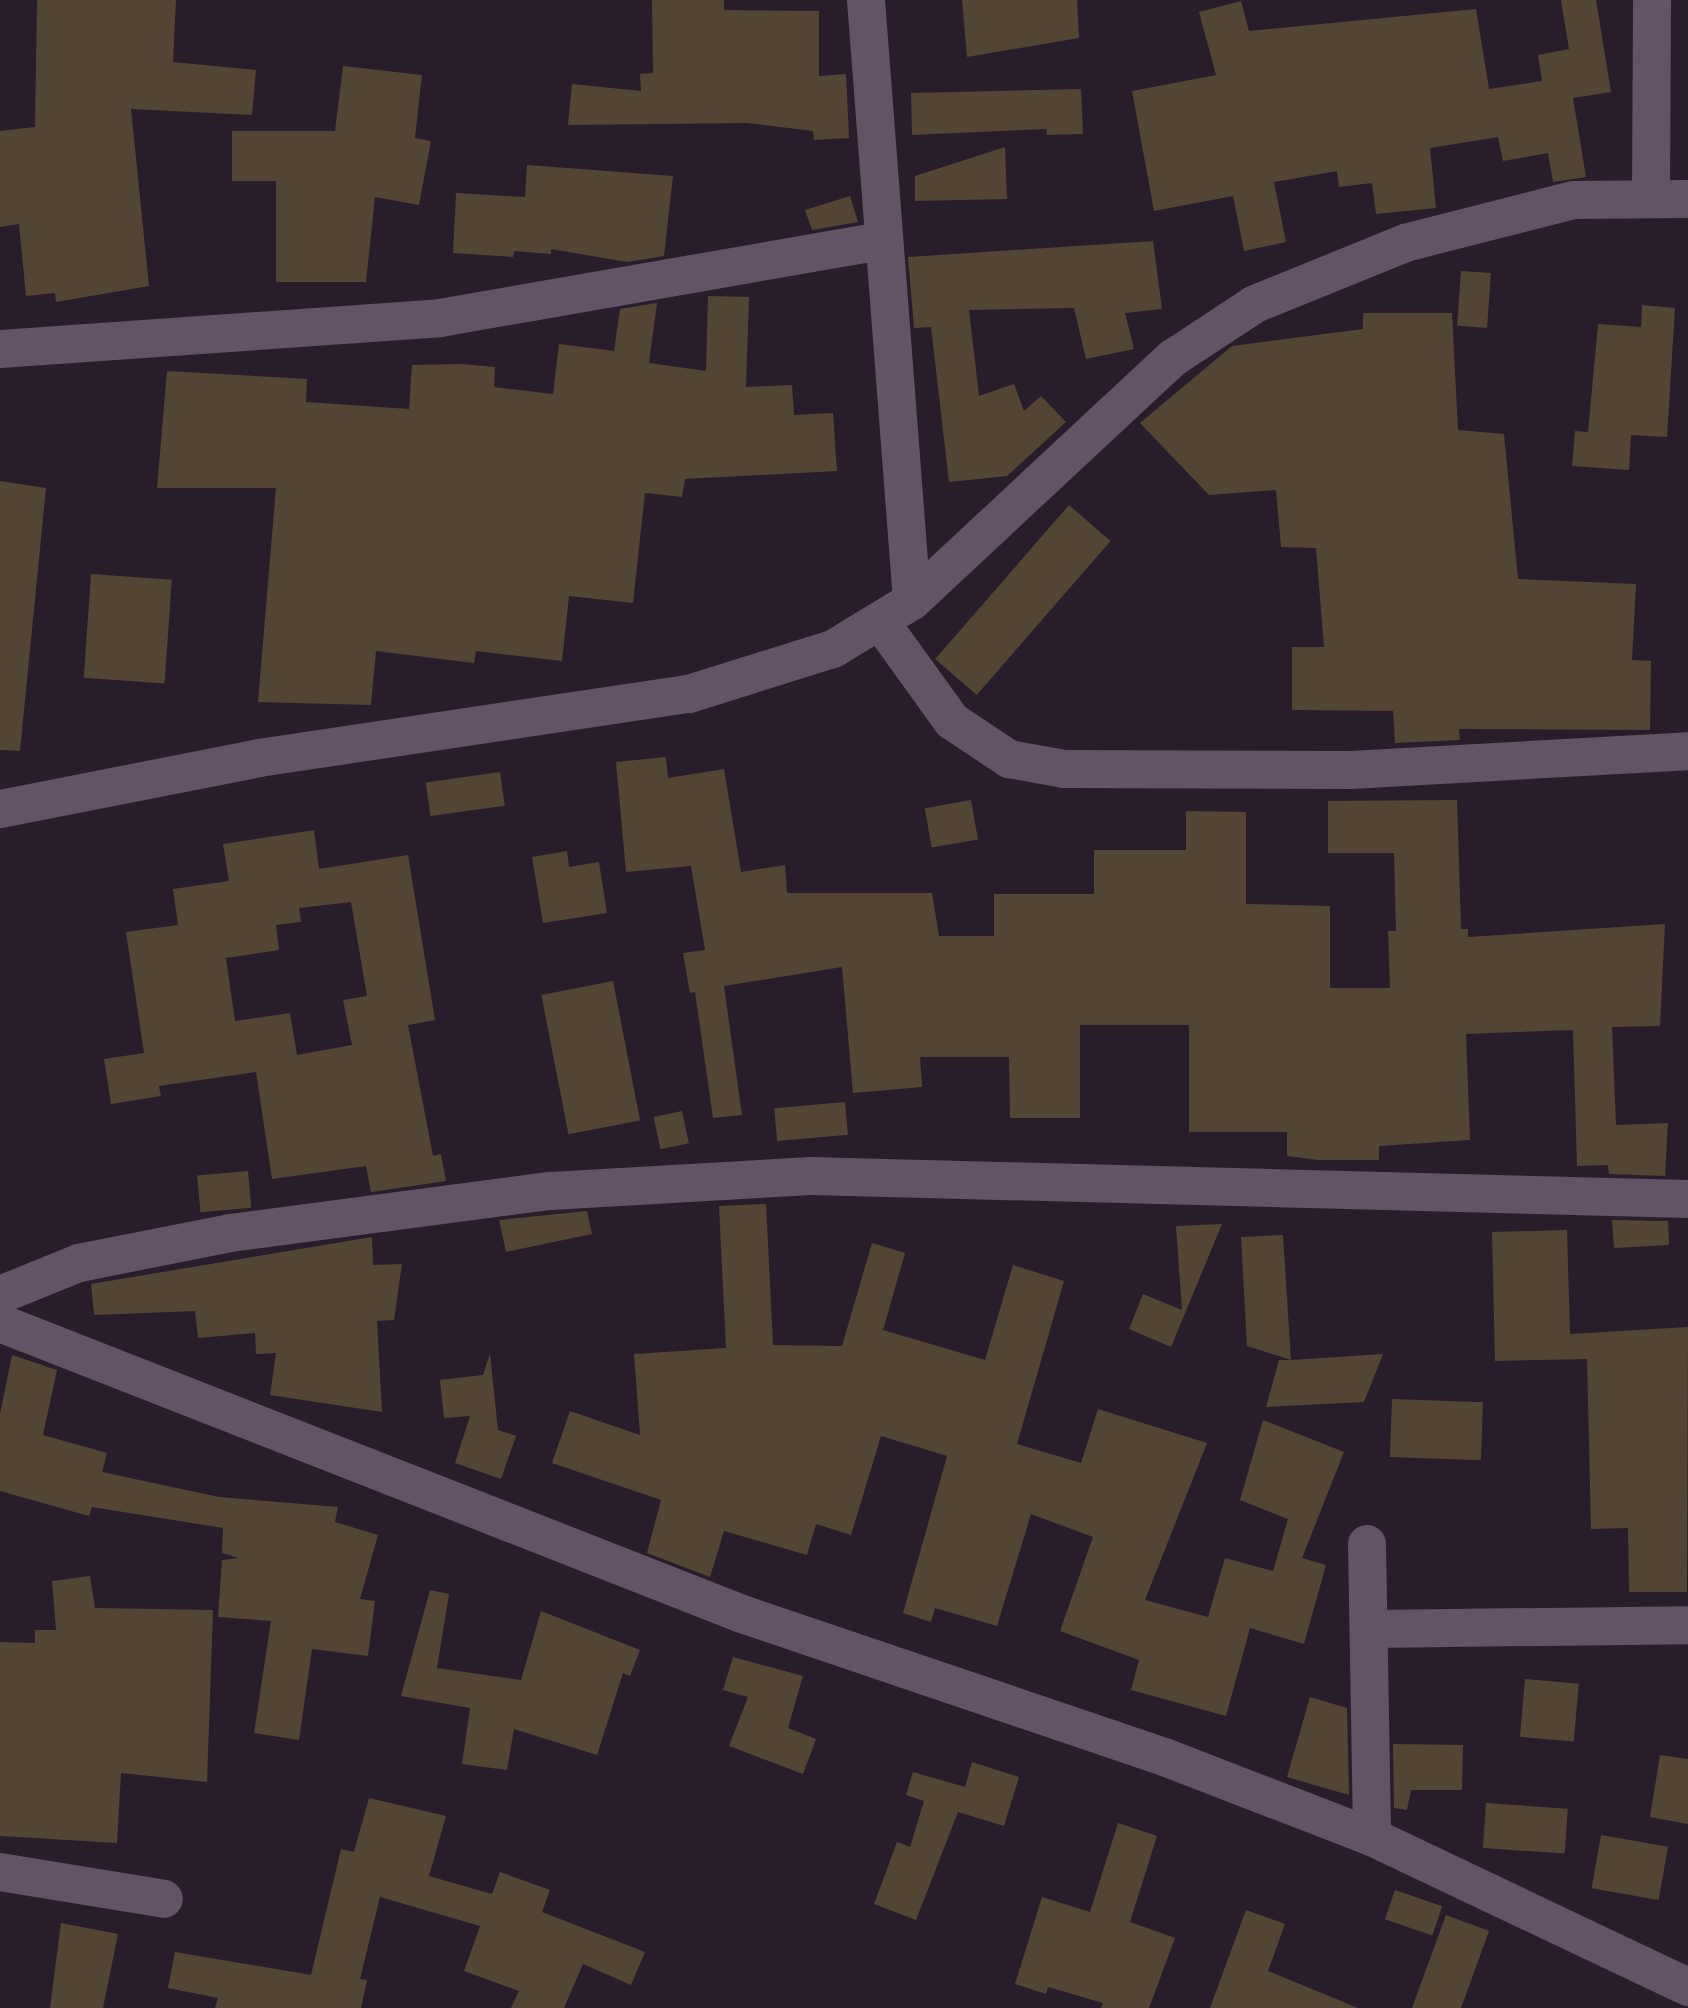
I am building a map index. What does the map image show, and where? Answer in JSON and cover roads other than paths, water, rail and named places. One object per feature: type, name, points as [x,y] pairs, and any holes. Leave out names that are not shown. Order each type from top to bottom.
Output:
[{"type":"street","points":[[866,0],[897,613],[952,721],[1009,759],[1064,770],[1351,770],[1688,751]]},
{"type":"street","points":[[0,809],[259,758],[689,694],[833,649],[897,613],[1173,358],[1255,304],[1405,243],[1574,200],[1669,198],[1652,0]]},
{"type":"street","points":[[0,349],[440,318],[881,242]]},
{"type":"street","points":[[0,1295],[79,1263],[230,1233],[588,1188],[811,1176],[1688,1199]]},
{"type":"street","points":[[0,1323],[742,1614],[1167,1758],[1372,1836],[1688,1987]]},
{"type":"street","points":[[1367,1544],[1372,1836]]},
{"type":"street","points":[[1371,1629],[1688,1625]]},
{"type":"street","points":[[0,1872],[164,1899]]}]
